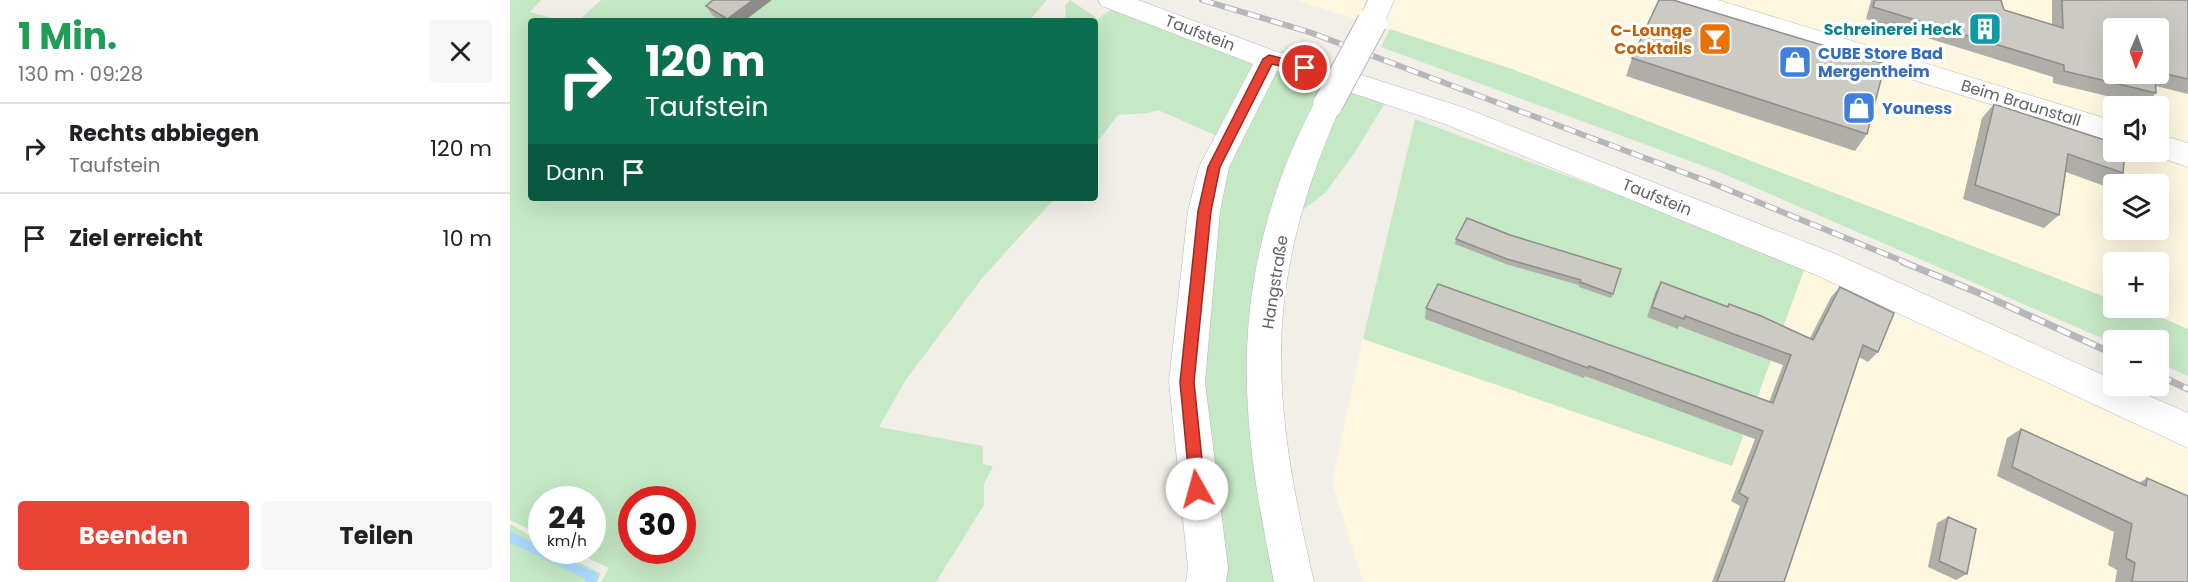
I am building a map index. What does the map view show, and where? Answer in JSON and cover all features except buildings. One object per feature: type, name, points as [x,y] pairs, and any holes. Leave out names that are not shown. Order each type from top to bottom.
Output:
[{"type":"street","name":"Taufstein","points":[[1110,0],[1269,59],[1323,73],[1455,116],[1827,265],[2188,431]]},
{"type":"street","name":"Beim Braunstall","points":[[1687,0],[2103,129]]},
{"type":"street","name":"Hangstraße","points":[[1294,582],[1275,494],[1267,423],[1264,376],[1273,273],[1294,183],[1328,104],[1377,11]]},
{"type":"street","points":[[1206,582],[1208,568],[1187,382],[1204,211],[1214,167],[1269,59]]},
{"type":"street","points":[[2169,149],[2188,154]]},
{"type":"shaded area","points":[[1296,0],[2188,0],[2188,329],[2160,318],[2169,318],[2169,252],[2103,252],[2103,296],[1512,69]]},
{"type":"shaded area","points":[[1806,265],[2188,439],[2188,582],[1363,582],[1332,482],[1363,339],[1732,466]]},
{"type":"green space","points":[[510,0],[541,0],[530,12],[551,18],[528,18],[528,201],[1052,201],[983,277],[905,381],[879,427],[983,446],[983,464],[993,466],[984,484],[984,505],[936,582],[601,582],[609,568],[601,564],[606,564],[606,486],[528,486],[528,529],[510,520]]},
{"type":"green space","points":[[601,0],[1047,0],[1032,18],[581,18]]},
{"type":"green space","points":[[1070,0],[1097,18],[1066,18],[1065,5]]},
{"type":"green space","points":[[1119,3],[1390,95],[1355,152],[1326,192],[1284,225],[1273,272],[1294,582],[1206,582],[1195,469],[1226,140],[1158,110],[1118,115],[1098,141],[1098,19]]},
{"type":"green space","points":[[1390,29],[1512,69],[2103,296],[2103,318],[2161,318],[2179,325],[2188,329],[2188,376],[2169,367],[2169,330],[2103,330],[2103,339],[1717,171],[1381,47]]},
{"type":"green space","points":[[1415,119],[1806,265],[1732,466],[1363,339]]},
{"type":"green space","points":[[510,524],[528,534],[528,564],[582,564],[601,574],[597,582],[510,582]]},
{"type":"waterway","points":[[510,537],[593,577],[590,582]]},
{"type":"railway","points":[[1202,0],[1309,32],[1709,182],[1907,263]]},
{"type":"railway","points":[[1903,262],[1979,293],[2103,349]]},
{"type":"railway","points":[[2169,380],[2188,389]]},
{"type":"place","name":"Schreinerei Heck","points":[[1985,29]]},
{"type":"place","name":"C-Lounge Cocktails","points":[[1715,39]]},
{"type":"place","name":"CUBE Store Bad Mergentheim","points":[[1795,62]]},
{"type":"place","name":"Youness","points":[[1859,108]]},
{"type":"route","points":[[1197,489],[1187,382],[1204,211],[1214,167],[1269,59],[1305,68]]}]
